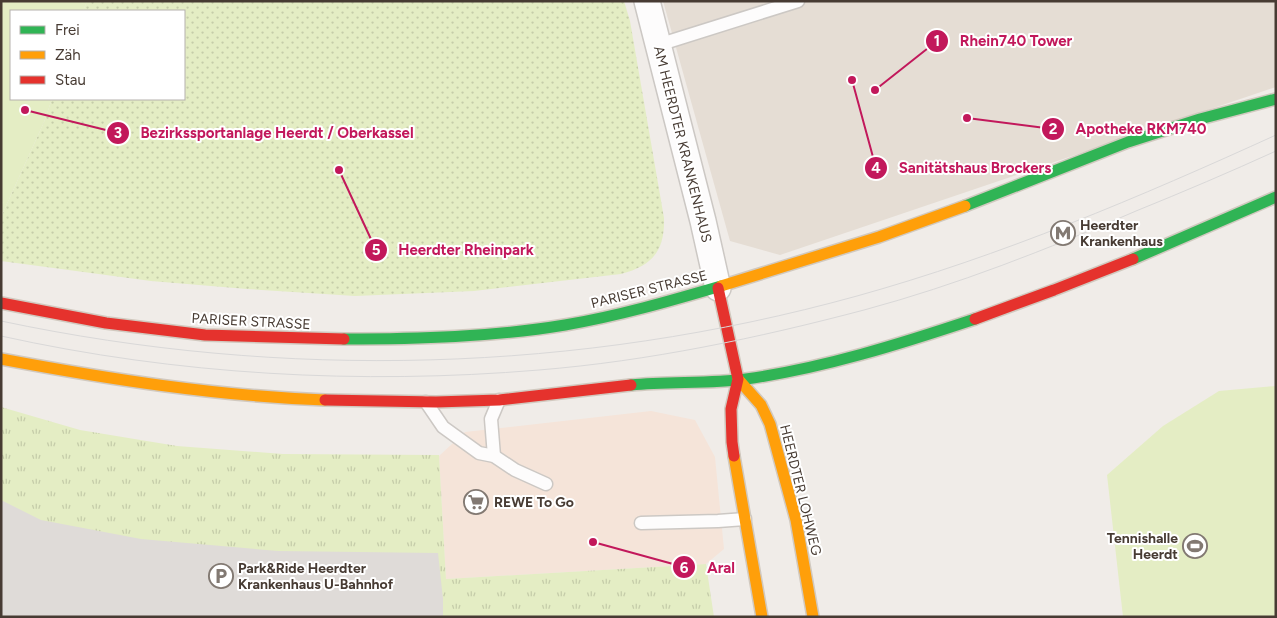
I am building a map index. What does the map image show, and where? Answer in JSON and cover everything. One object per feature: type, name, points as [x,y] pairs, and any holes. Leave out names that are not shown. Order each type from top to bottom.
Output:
[{"type":"main road","name":"PARISER STRASSE","points":[[1,303],[106,323],[205,335],[304,339],[471,336],[565,325],[658,305],[879,237],[1128,142],[1200,119],[1276,99]]},
{"type":"main road","points":[[1,359],[79,374],[182,388],[342,402],[499,400],[573,394],[641,384],[738,380],[824,363],[938,330],[1087,277],[1276,198]]},
{"type":"main road","name":"HEERDTER LOHWEG","points":[[718,288],[738,380],[731,409],[732,442],[762,617]]},
{"type":"main road","name":"HEERDTER LOHWEG","points":[[738,380],[760,405],[770,424],[796,520],[813,617]]},
{"type":"street","name":"AM HEERDTER KRANKENHAUS","points":[[647,1],[704,221],[718,288]]},
{"type":"lane","points":[[658,45],[798,1]]},
{"type":"lane","points":[[494,456],[491,419],[499,400]]},
{"type":"lane","points":[[426,402],[443,427],[480,453],[494,456],[515,470],[546,484]]},
{"type":"lane","points":[[642,523],[745,519]]},
{"type":"shaded area","points":[[663,1],[1276,1],[1276,87],[780,255],[730,241]]},
{"type":"shaded area","points":[[651,411],[695,420],[715,457],[724,549],[706,564],[446,579],[439,456],[465,432]]},
{"type":"shaded area","name":"Park&Ride Heerdter Krankenhaus U-Bahnhof","points":[[1,500],[41,520],[141,539],[278,551],[438,553],[443,617],[1,617]]},
{"type":"green space","points":[[1,1],[87,1],[83,10],[10,10],[10,100],[52,100],[44,122],[1,217]]},
{"type":"green space","points":[[87,1],[624,1],[630,21],[664,218],[664,230],[659,248],[641,267],[621,274],[474,291],[355,296],[151,281],[1,261],[1,217],[44,122],[52,100],[185,100],[185,10],[83,10]]},
{"type":"green space","name":"Tennishalle Heerdt","points":[[1276,386],[1276,617],[1123,617],[1107,475],[1163,426],[1219,391]]},
{"type":"green space","points":[[1,407],[80,430],[177,446],[283,454],[439,455],[446,579],[706,564],[714,617],[1,617]]},
{"type":"tram line","points":[[1,321],[108,340],[215,353],[323,360],[431,360],[539,354],[646,341],[752,322],[857,296],[964,263],[1122,203],[1276,135]]},
{"type":"tram line","points":[[1,336],[134,360],[201,368],[337,376],[472,374],[539,370],[621,361],[744,339],[899,300],[1002,265],[1069,239],[1276,151]]},
{"type":"traffic: fast","points":[[965,206],[1128,142],[1200,119],[1276,99]]},
{"type":"traffic: fast","points":[[1133,259],[1276,197]]},
{"type":"traffic: fast","points":[[344,339],[455,336],[538,329],[624,313],[721,286]]},
{"type":"traffic: fast","points":[[631,385],[732,381],[775,374],[833,362],[975,319]]},
{"type":"traffic: slow","points":[[721,286],[879,237],[965,206]]},
{"type":"traffic: slow","points":[[1,359],[162,386],[243,395],[325,400]]},
{"type":"traffic: slow","points":[[738,379],[761,405],[770,424],[796,520],[813,617]]},
{"type":"traffic: slow","points":[[734,456],[762,617]]},
{"type":"traffic: jam","points":[[975,319],[1133,259]]},
{"type":"traffic: jam","points":[[718,288],[738,379],[731,409],[734,456]]},
{"type":"traffic: jam","points":[[1,303],[106,323],[205,335],[344,339]]},
{"type":"traffic: jam","points":[[325,400],[436,402],[499,400],[631,385]]},
{"type":"place","name":"Sanitätshaus Brockers","points":[[852,80]]},
{"type":"place","name":"Rhein740 Tower","points":[[875,90]]},
{"type":"place","name":"Bezirkssportanlage Heerdt / Oberkassel","points":[[25,110]]},
{"type":"place","name":"Apotheke RKM740","points":[[967,118]]},
{"type":"place","name":"Heerdter Rheinpark","points":[[339,170]]},
{"type":"place","name":"Heerdter Krankenhaus","points":[[1063,233]]},
{"type":"place","name":"REWE To Go","points":[[476,502]]},
{"type":"place","name":"Aral","points":[[593,542]]},
{"type":"place","name":"Tennishalle Heerdt","points":[[1195,546]]},
{"type":"place","name":"Park&Ride Heerdter Krankenhaus U-Bahnhof","points":[[221,576]]}]
